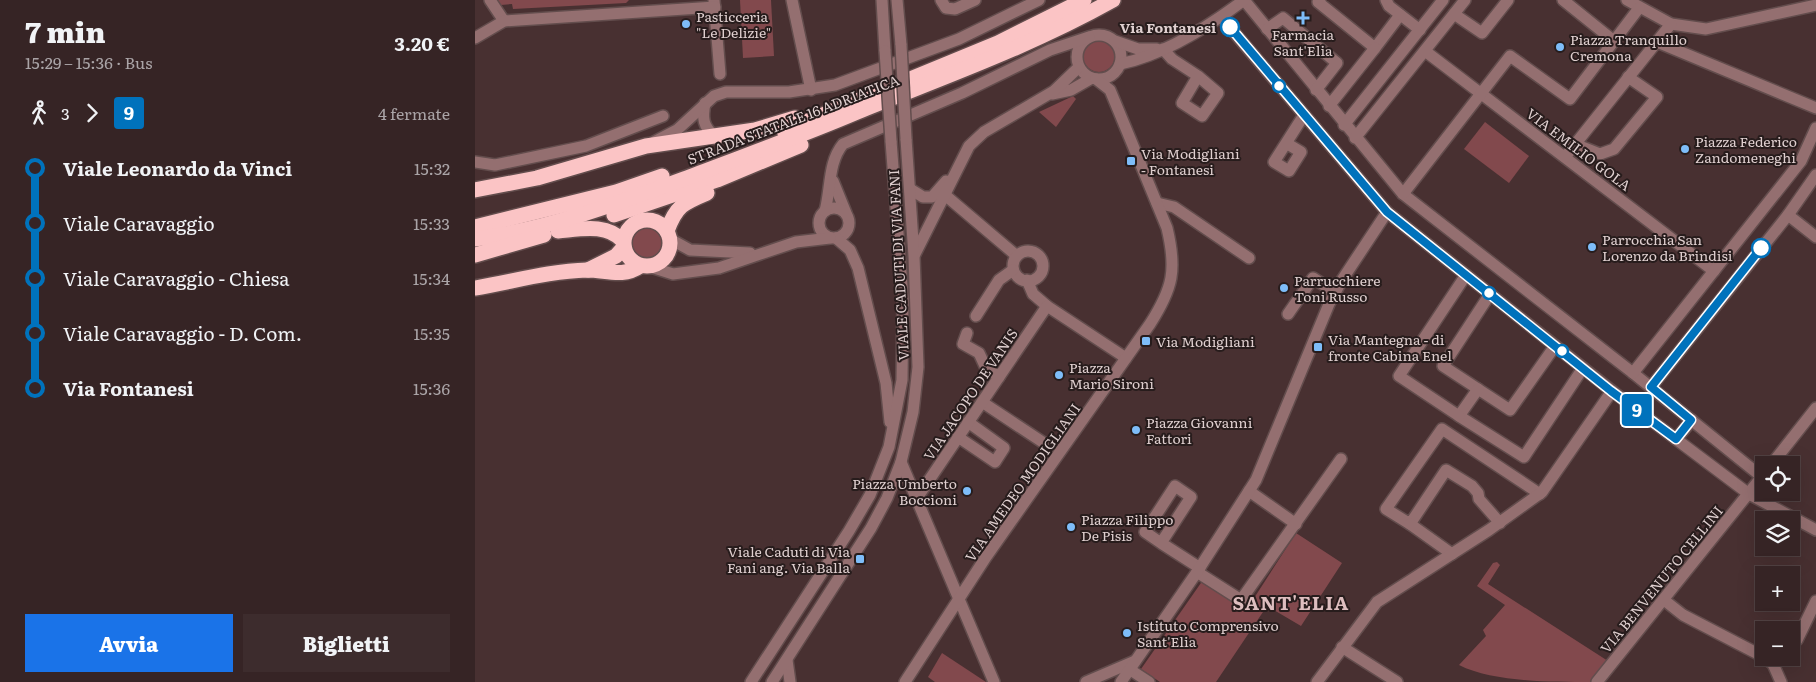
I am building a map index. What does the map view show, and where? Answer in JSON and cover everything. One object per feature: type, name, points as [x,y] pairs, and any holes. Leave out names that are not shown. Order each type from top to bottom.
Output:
[{"type":"highway","name":"STRADA STATALE 16 ADRIATICA","points":[[475,239],[515,232],[622,202],[857,106],[998,43],[1084,0]]},
{"type":"highway","name":"STRADA STATALE 16 ADRIATICA","points":[[475,227],[616,192],[721,156],[1022,46],[1077,20],[1113,0]]},
{"type":"highway","points":[[475,190],[537,178],[646,146],[755,130],[857,106]]},
{"type":"highway","points":[[475,288],[587,270],[618,273],[664,260],[668,254],[668,235],[675,211],[681,205],[828,131],[857,106]]},
{"type":"highway","points":[[475,255],[673,196],[783,153]]},
{"type":"highway","points":[[587,270],[616,256],[629,228],[641,220],[656,222],[668,235]]},
{"type":"highway","points":[[559,231],[604,229],[617,234],[629,259],[645,266]]},
{"type":"highway","points":[[475,251],[513,244]]},
{"type":"street","points":[[490,0],[503,21]]},
{"type":"street","points":[[791,0],[811,90]]},
{"type":"street","name":"VIALE CADUTI DI VIA FANI","points":[[751,682],[827,567],[866,502],[880,471],[891,435],[902,380],[903,299],[882,0]]},
{"type":"street","name":"VIALE CADUTI DI VIA FANI","points":[[772,682],[871,528],[887,498],[901,462],[913,412],[918,367],[914,256],[897,0]]},
{"type":"street","points":[[941,0],[946,8],[955,9],[975,0]]},
{"type":"street","points":[[646,146],[677,130],[714,96],[726,92],[811,90],[861,76],[959,39],[1039,0]]},
{"type":"street","points":[[1046,96],[1071,90],[1094,79],[1109,77],[1119,66],[1136,61],[1162,49],[1221,17],[1244,0],[1344,125],[1403,194],[1755,470]]},
{"type":"street","points":[[1320,0],[1318,2],[1375,48]]},
{"type":"street","points":[[1386,0],[1389,6],[1399,15],[1420,30]]},
{"type":"street","points":[[1344,125],[1443,0]]},
{"type":"street","points":[[1355,138],[1465,0]]},
{"type":"street","points":[[1454,14],[1482,33],[1508,0]]},
{"type":"street","points":[[1563,0],[1614,41]]},
{"type":"street","points":[[1627,0],[1639,8],[1683,28],[1720,28],[1816,5]]},
{"type":"street","points":[[475,38],[503,21],[650,6],[715,3],[720,74]]},
{"type":"street","points":[[1403,194],[1510,56],[1570,100],[1639,8]]},
{"type":"street","points":[[1329,106],[1399,15]]},
{"type":"street","points":[[1221,17],[1387,212],[1611,391],[1749,494],[1816,530]]},
{"type":"street","points":[[1267,29],[1283,18],[1337,63],[1316,90]]},
{"type":"street","points":[[1565,157],[1671,24]]},
{"type":"street","points":[[891,435],[886,383],[858,268],[850,250],[821,231],[822,216],[832,179],[835,155],[843,144],[962,93],[1050,50],[1089,37],[1103,35],[1115,42],[1138,49],[1162,49],[1172,59],[1198,76]]},
{"type":"street","points":[[914,256],[945,195],[957,166],[969,146],[984,132],[1046,96],[1071,76],[1078,64],[1079,47],[1089,37]]},
{"type":"street","points":[[1115,42],[1121,52],[1119,66]]},
{"type":"street","points":[[1657,42],[1816,108]]},
{"type":"street","points":[[1050,50],[1067,54],[1094,79]]},
{"type":"street","name":"VIA EMILIO GOLA","points":[[1425,51],[1714,271]]},
{"type":"street","name":"VIA AMEDEO MODIGLIANI","points":[[1115,102],[1119,66]]},
{"type":"street","points":[[1575,144],[1600,154],[1614,149],[1657,97],[1628,78]]},
{"type":"street","name":"VIA AMEDEO MODIGLIANI","points":[[905,682],[960,596],[1127,358],[1164,302],[1172,280],[1172,249],[1167,228],[1110,90],[1094,79]]},
{"type":"street","points":[[705,103],[703,116],[705,128],[715,137]]},
{"type":"street","points":[[1286,143],[1304,115]]},
{"type":"street","points":[[475,162],[495,165],[586,146],[663,116]]},
{"type":"street","points":[[1633,373],[1801,161],[1816,128]]},
{"type":"street","points":[[910,189],[923,197],[932,196],[957,166]]},
{"type":"street","points":[[1651,387],[1788,215],[1816,175]]},
{"type":"street","points":[[645,266],[673,274],[719,268],[757,253],[796,242],[833,238],[848,231],[850,221],[832,179]]},
{"type":"street","points":[[945,195],[1017,256]]},
{"type":"street","points":[[1157,203],[1174,207],[1249,258]]},
{"type":"street","points":[[796,242],[809,232],[822,216],[838,208],[846,213]]},
{"type":"street","points":[[1121,682],[1198,570],[1256,480],[1335,292],[1387,212]]},
{"type":"street","points":[[1788,215],[1816,238]]},
{"type":"street","points":[[1755,221],[1772,234]]},
{"type":"street","points":[[668,235],[690,250],[757,253]]},
{"type":"street","points":[[1030,251],[1041,259],[1041,273],[1033,280],[1021,279],[1013,270],[1014,260],[1017,256],[1030,251]]},
{"type":"street","points":[[976,316],[999,280],[1013,270]]},
{"type":"street","points":[[1466,275],[1399,376],[1524,458],[1583,368]]},
{"type":"street","points":[[1288,314],[1313,278],[1335,292]]},
{"type":"street","points":[[1027,280],[1033,294],[1047,306],[1127,358]]},
{"type":"street","points":[[1490,294],[1443,366],[1510,410],[1555,346]]},
{"type":"street","name":"VIA JACOPO DE VANIS","points":[[917,498],[1047,306]]},
{"type":"street","points":[[967,333],[963,344],[979,353],[985,366],[999,377]]},
{"type":"street","points":[[1663,335],[1681,349]]},
{"type":"street","points":[[1459,416],[1478,389]]},
{"type":"street","points":[[1317,682],[1377,602],[1500,523],[1540,494],[1611,391]]},
{"type":"street","points":[[982,402],[1047,445]]},
{"type":"street","points":[[1778,456],[1816,408]]},
{"type":"street","points":[[1676,439],[1691,420]]},
{"type":"street","points":[[958,437],[995,462],[1004,448],[968,422]]},
{"type":"street","points":[[1451,554],[1386,509],[1442,429],[1540,494]]},
{"type":"street","points":[[1161,543],[1191,496],[1175,486],[1145,532],[1241,600],[1341,459]]},
{"type":"street","points":[[901,462],[960,596],[994,682]]},
{"type":"street","points":[[1409,524],[1446,470],[1472,486],[1479,493],[1479,499],[1500,523]]},
{"type":"street","name":"VIA BENVENUTO CELLINI","points":[[1597,682],[1755,486]]},
{"type":"street","points":[[1249,491],[1295,524]]},
{"type":"street","points":[[1665,600],[1683,615],[1755,652]]},
{"type":"street","points":[[1800,634],[1816,601]]},
{"type":"street","points":[[1343,647],[1397,682]]},
{"type":"street","points":[[787,660],[790,682]]},
{"type":"street","points":[[1086,682],[1132,665]]},
{"type":"street","points":[[1132,665],[1149,682]]},
{"type":"street","points":[[1774,666],[1781,682]]},
{"type":"shaded area","points":[[497,0],[629,0],[626,3],[513,9],[512,4],[501,5]]},
{"type":"shaded area","points":[[740,0],[771,0],[774,56],[743,58]]},
{"type":"shaded area","points":[[1099,40],[1111,44],[1115,56],[1111,68],[1099,72],[1087,68],[1083,56],[1087,44]]},
{"type":"shaded area","points":[[1073,96],[1076,99],[1056,127],[1039,112]]},
{"type":"shaded area","points":[[1485,122],[1529,156],[1509,183],[1464,149]]},
{"type":"shaded area","points":[[647,227],[658,232],[663,243],[658,254],[647,259],[636,254],[631,243],[636,232]]},
{"type":"shaded area","points":[[1296,533],[1342,563],[1301,626],[1267,606],[1216,682],[1160,682],[1141,669],[1203,580],[1247,609]]},
{"type":"shaded area","points":[[1497,562],[1500,565],[1488,584],[1608,661],[1590,682],[1505,678],[1473,671],[1459,665],[1486,636],[1483,630],[1505,605],[1477,586],[1493,563]]},
{"type":"shaded area","points":[[942,653],[986,682],[935,682],[928,677]]},
{"type":"bus line","name":"9","points":[[1230,27],[1387,212],[1611,391],[1676,439],[1691,420],[1651,387],[1761,248]]},
{"type":"place","name":"Farmacia Sant'Elia","points":[[1303,18]]},
{"type":"place","name":"Pasticceria \"Le Delizie\"","points":[[686,24]]},
{"type":"place","name":"Via Fontanesi","points":[[1230,27]]},
{"type":"place","name":"Piazza Tranquillo Cremona","points":[[1560,47]]},
{"type":"place","name":"Piazza Federico Zandomeneghi","points":[[1685,149]]},
{"type":"place","name":"Via Modigliani - Fontanesi","points":[[1131,161]]},
{"type":"place","name":"Parrocchia San Lorenzo da Brindisi","points":[[1592,247]]},
{"type":"place","name":"Parrucchiere Toni Russo","points":[[1284,288]]},
{"type":"place","name":"Via Modigliani","points":[[1146,341]]},
{"type":"place","name":"Via Mantegna - di fronte Cabina Enel","points":[[1318,347]]},
{"type":"place","name":"Piazza Mario Sironi","points":[[1059,375]]},
{"type":"place","name":"Piazza Giovanni Fattori","points":[[1136,430]]},
{"type":"place","name":"Piazza Umberto Boccioni","points":[[967,491]]},
{"type":"place","name":"Piazza Filippo De Pisis","points":[[1071,527]]},
{"type":"place","name":"Viale Caduti di Via Fani ang. Via Balla","points":[[860,559]]},
{"type":"place","name":"Istituto Comprensivo Sant'Elia","points":[[1127,633]]},
{"type":"district","name":"SANT'ELIA","points":[[1291,602]]}]
